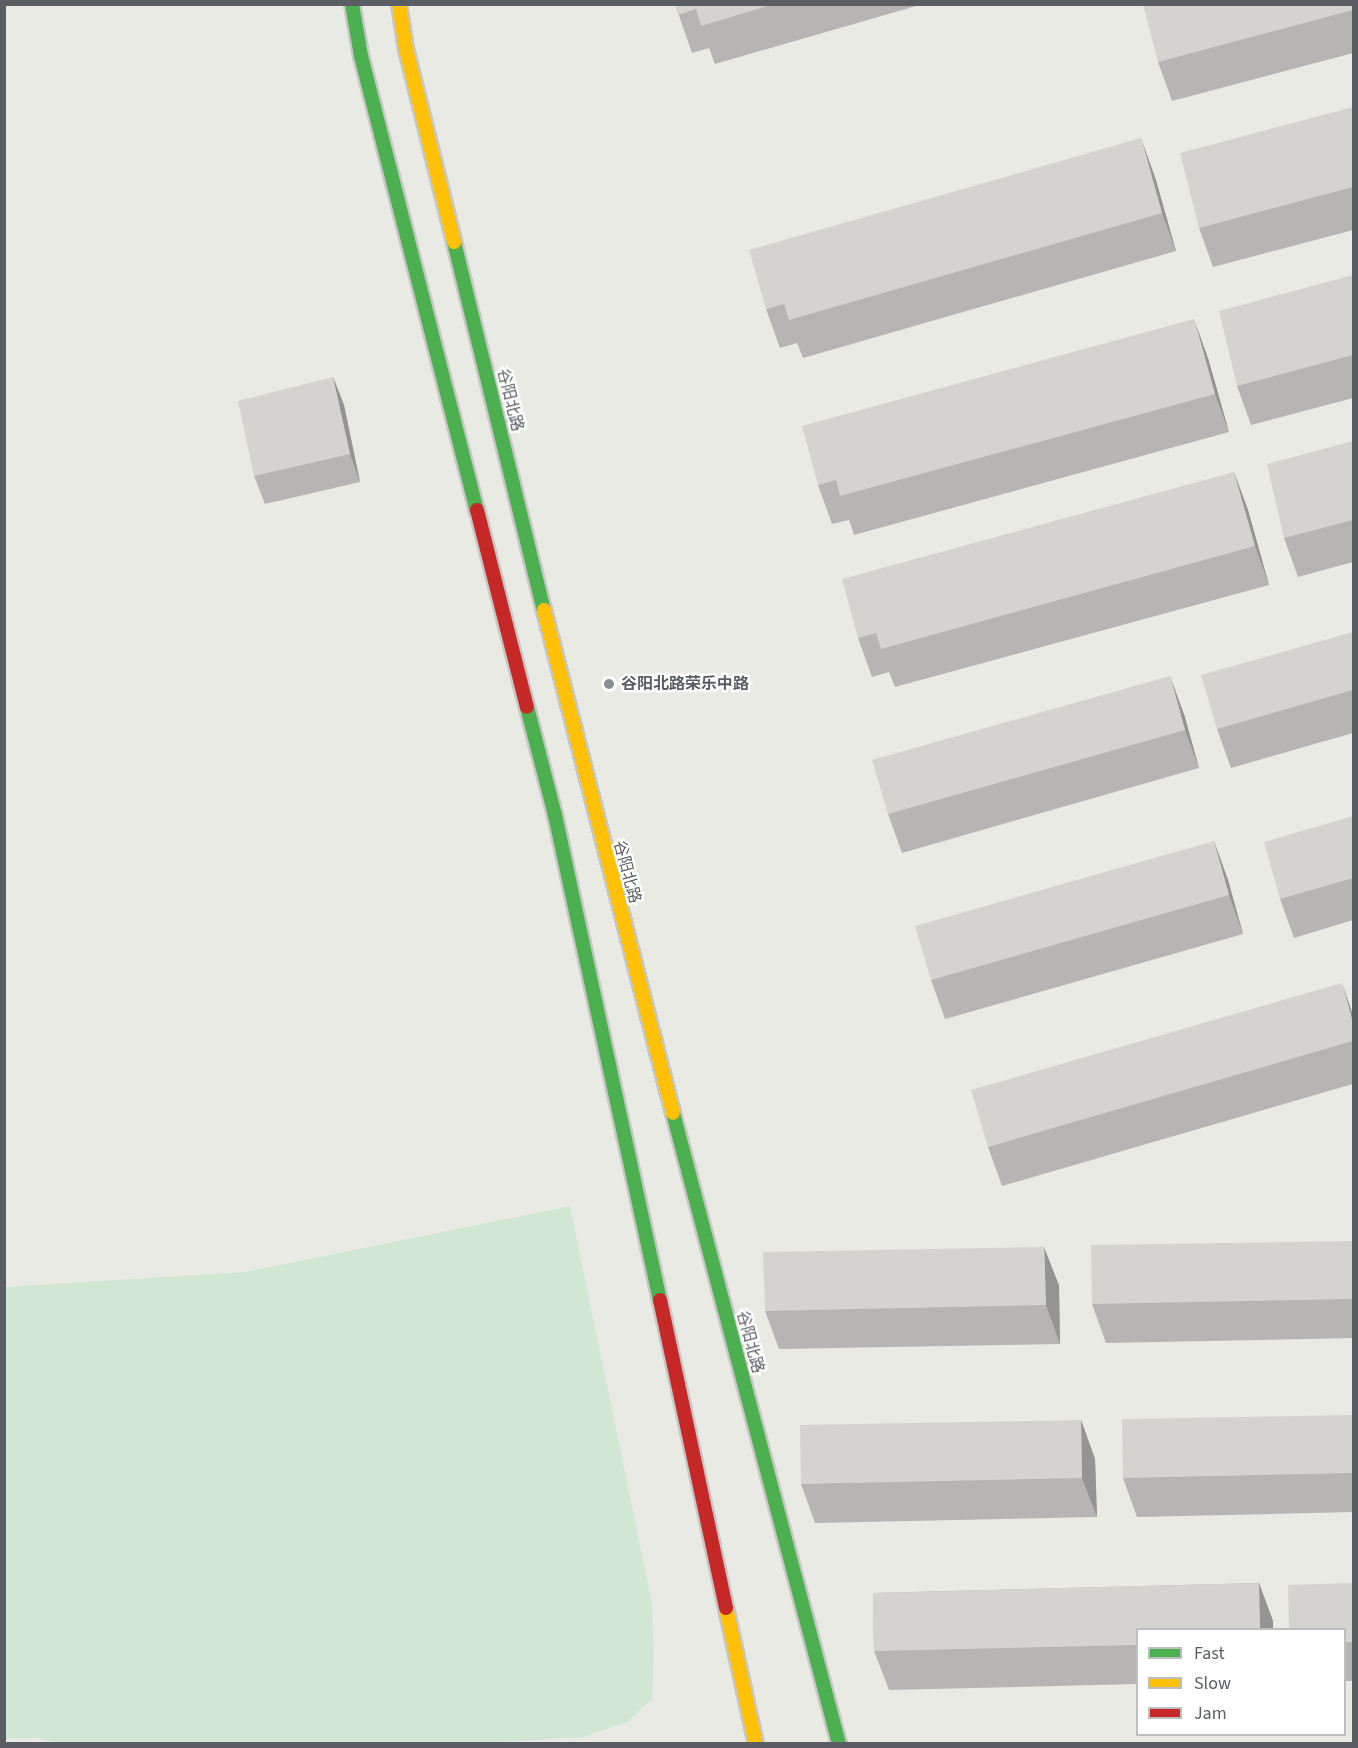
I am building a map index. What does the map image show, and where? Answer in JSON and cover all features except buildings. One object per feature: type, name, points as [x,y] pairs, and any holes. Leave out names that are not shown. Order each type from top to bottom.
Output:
[{"type":"main road","points":[[352,4],[361,56],[555,815],[756,1743]]},
{"type":"main road","name":"谷阳北路","points":[[399,4],[406,49],[589,792],[839,1743]]},
{"type":"green space","points":[[570,1206],[652,1603],[654,1656],[652,1699],[627,1722],[584,1737],[481,1743],[61,1744],[37,1738],[5,1739],[5,1287],[246,1272]]},
{"type":"traffic: fast","points":[[352,4],[361,56],[477,510]]},
{"type":"traffic: fast","points":[[454,242],[544,610]]},
{"type":"traffic: fast","points":[[527,707],[555,815],[660,1300]]},
{"type":"traffic: fast","points":[[673,1113],[839,1744]]},
{"type":"traffic: slow","points":[[399,4],[406,49],[454,242]]},
{"type":"traffic: slow","points":[[544,610],[673,1113]]},
{"type":"traffic: slow","points":[[726,1608],[756,1744]]},
{"type":"traffic: jam","points":[[477,510],[527,707]]},
{"type":"traffic: jam","points":[[660,1300],[726,1608]]},
{"type":"place","name":"谷阳北路荣乐中路","points":[[609,684]]}]
